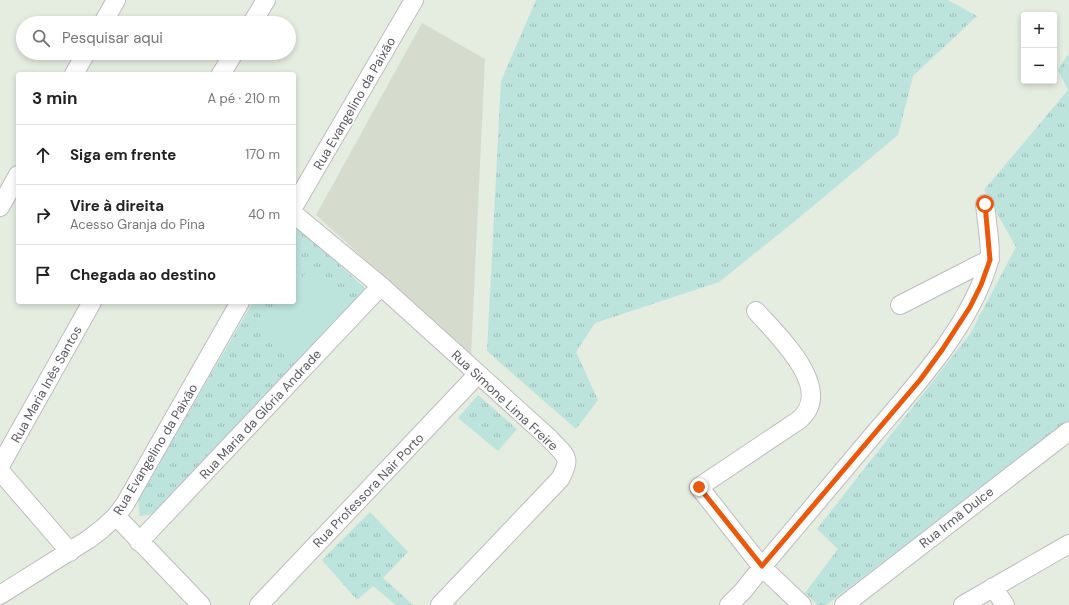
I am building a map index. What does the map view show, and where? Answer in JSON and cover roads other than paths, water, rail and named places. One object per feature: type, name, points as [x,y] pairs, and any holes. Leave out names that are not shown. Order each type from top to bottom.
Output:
[{"type":"street","points":[[107,16],[116,0]]},
{"type":"street","points":[[256,16],[266,0]]},
{"type":"street","name":"Rua Evangelino da Paixão","points":[[296,203],[414,0]]},
{"type":"street","points":[[75,72],[82,60]]},
{"type":"street","points":[[222,72],[230,60]]},
{"type":"street","points":[[0,207],[16,179]]},
{"type":"street","points":[[729,605],[738,597],[762,566],[924,374],[942,350],[970,307],[981,285],[990,260],[985,204]]},
{"type":"street","name":"Rua Simone Lima Freire","points":[[296,216],[381,286],[477,375],[549,438],[564,455],[567,461],[567,466],[560,479],[440,605]]},
{"type":"street","points":[[900,305],[990,260]]},
{"type":"street","name":"Rua Maria da Glória Andrade","points":[[139,542],[381,286]]},
{"type":"street","name":"Rua Maria Inês Santos","points":[[0,466],[91,304]]},
{"type":"street","name":"Rua Evangelino da Paixão","points":[[0,595],[70,552],[102,529],[116,516],[136,486],[239,304]]},
{"type":"street","points":[[756,311],[784,342],[803,369],[811,386],[812,398],[810,408],[804,416],[789,428],[699,487],[762,566],[802,605]]},
{"type":"street","name":"Rua Professora Nair Porto","points":[[258,605],[477,375]]},
{"type":"street","name":"Rua Irmã Dulce","points":[[844,605],[1069,431]]},
{"type":"street","points":[[0,471],[70,552]]},
{"type":"street","points":[[116,516],[139,542],[201,605]]},
{"type":"street","points":[[963,605],[1069,544]]},
{"type":"street","points":[[993,587],[1005,605]]}]
